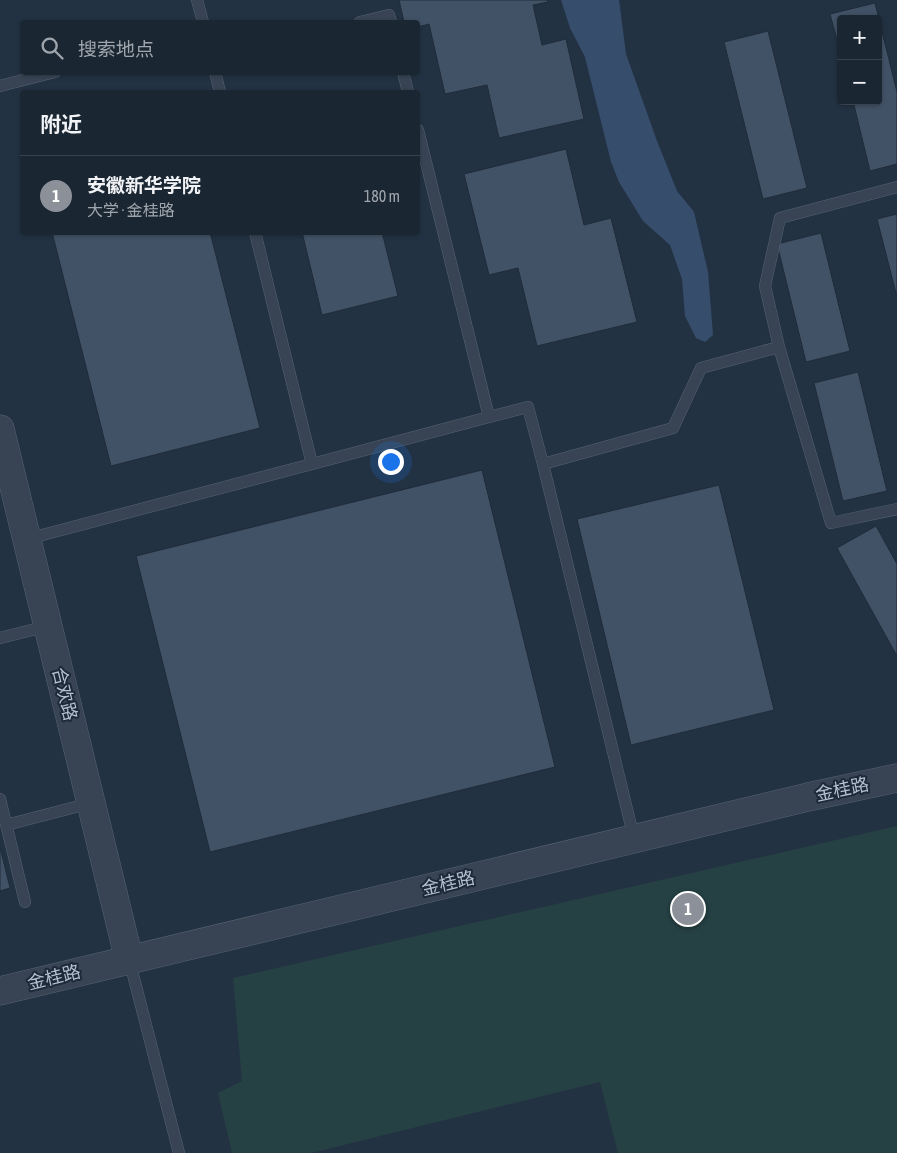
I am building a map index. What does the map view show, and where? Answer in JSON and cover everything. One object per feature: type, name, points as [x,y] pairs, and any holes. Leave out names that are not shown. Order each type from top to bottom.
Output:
[{"type":"street","name":"合欢路","points":[[0,429],[129,959]]},
{"type":"street","name":"金桂路","points":[[0,990],[634,838],[897,778]]},
{"type":"lane","points":[[197,0],[202,20]]},
{"type":"lane","points":[[368,20],[389,15],[390,20]]},
{"type":"lane","points":[[0,86],[43,75]]},
{"type":"lane","points":[[216,75],[220,90]]},
{"type":"lane","points":[[404,75],[408,90]]},
{"type":"lane","points":[[420,138],[489,417]]},
{"type":"lane","points":[[897,187],[780,218],[765,286],[779,347],[830,523],[897,509]]},
{"type":"lane","points":[[256,235],[312,464]]},
{"type":"lane","points":[[543,464],[673,428],[701,368],[779,347]]},
{"type":"lane","points":[[27,539],[528,406],[634,838]]},
{"type":"lane","points":[[0,638],[48,626]]},
{"type":"lane","points":[[0,799],[25,902]]},
{"type":"lane","points":[[6,824],[91,803]]},
{"type":"lane","points":[[129,959],[179,1153]]},
{"type":"green space","points":[[897,826],[897,1153],[618,1153],[600,1082],[311,1153],[232,1153],[218,1093],[242,1081],[233,978]]},
{"type":"water","points":[[561,0],[619,0],[626,54],[677,191],[694,212],[708,272],[713,335],[705,342],[696,338],[685,316],[682,279],[670,245],[643,221],[619,182],[611,162],[585,57],[570,28]]},
{"type":"building","points":[[399,0],[547,0],[548,2],[533,5],[542,45],[566,39],[584,119],[499,138],[487,85],[445,94],[429,24],[420,26],[420,20],[404,20]]},
{"type":"building","points":[[875,3],[878,15],[837,15],[837,40],[830,14]]},
{"type":"building","points":[[768,31],[807,188],[763,199],[724,42]]},
{"type":"building","points":[[882,31],[897,92],[897,164],[870,171],[854,105],[882,105]]},
{"type":"building","points":[[566,149],[584,225],[611,218],[637,322],[537,346],[518,268],[489,275],[464,174]]},
{"type":"building","points":[[897,214],[897,297],[877,219]]},
{"type":"building","points":[[821,233],[850,351],[806,362],[777,244]]},
{"type":"building","points":[[53,235],[211,235],[260,428],[111,466]]},
{"type":"building","points":[[303,235],[383,235],[398,296],[322,315]]},
{"type":"building","points":[[858,372],[887,491],[843,501],[814,383]]},
{"type":"building","points":[[482,470],[555,767],[210,852],[136,556]]},
{"type":"building","points":[[719,485],[774,710],[631,745],[577,519]]},
{"type":"building","points":[[876,526],[897,564],[897,656],[837,548]]},
{"type":"building","points":[[0,847],[10,888],[0,891]]},
{"type":"place","name":"安徽新华学院","points":[[688,909]]}]
